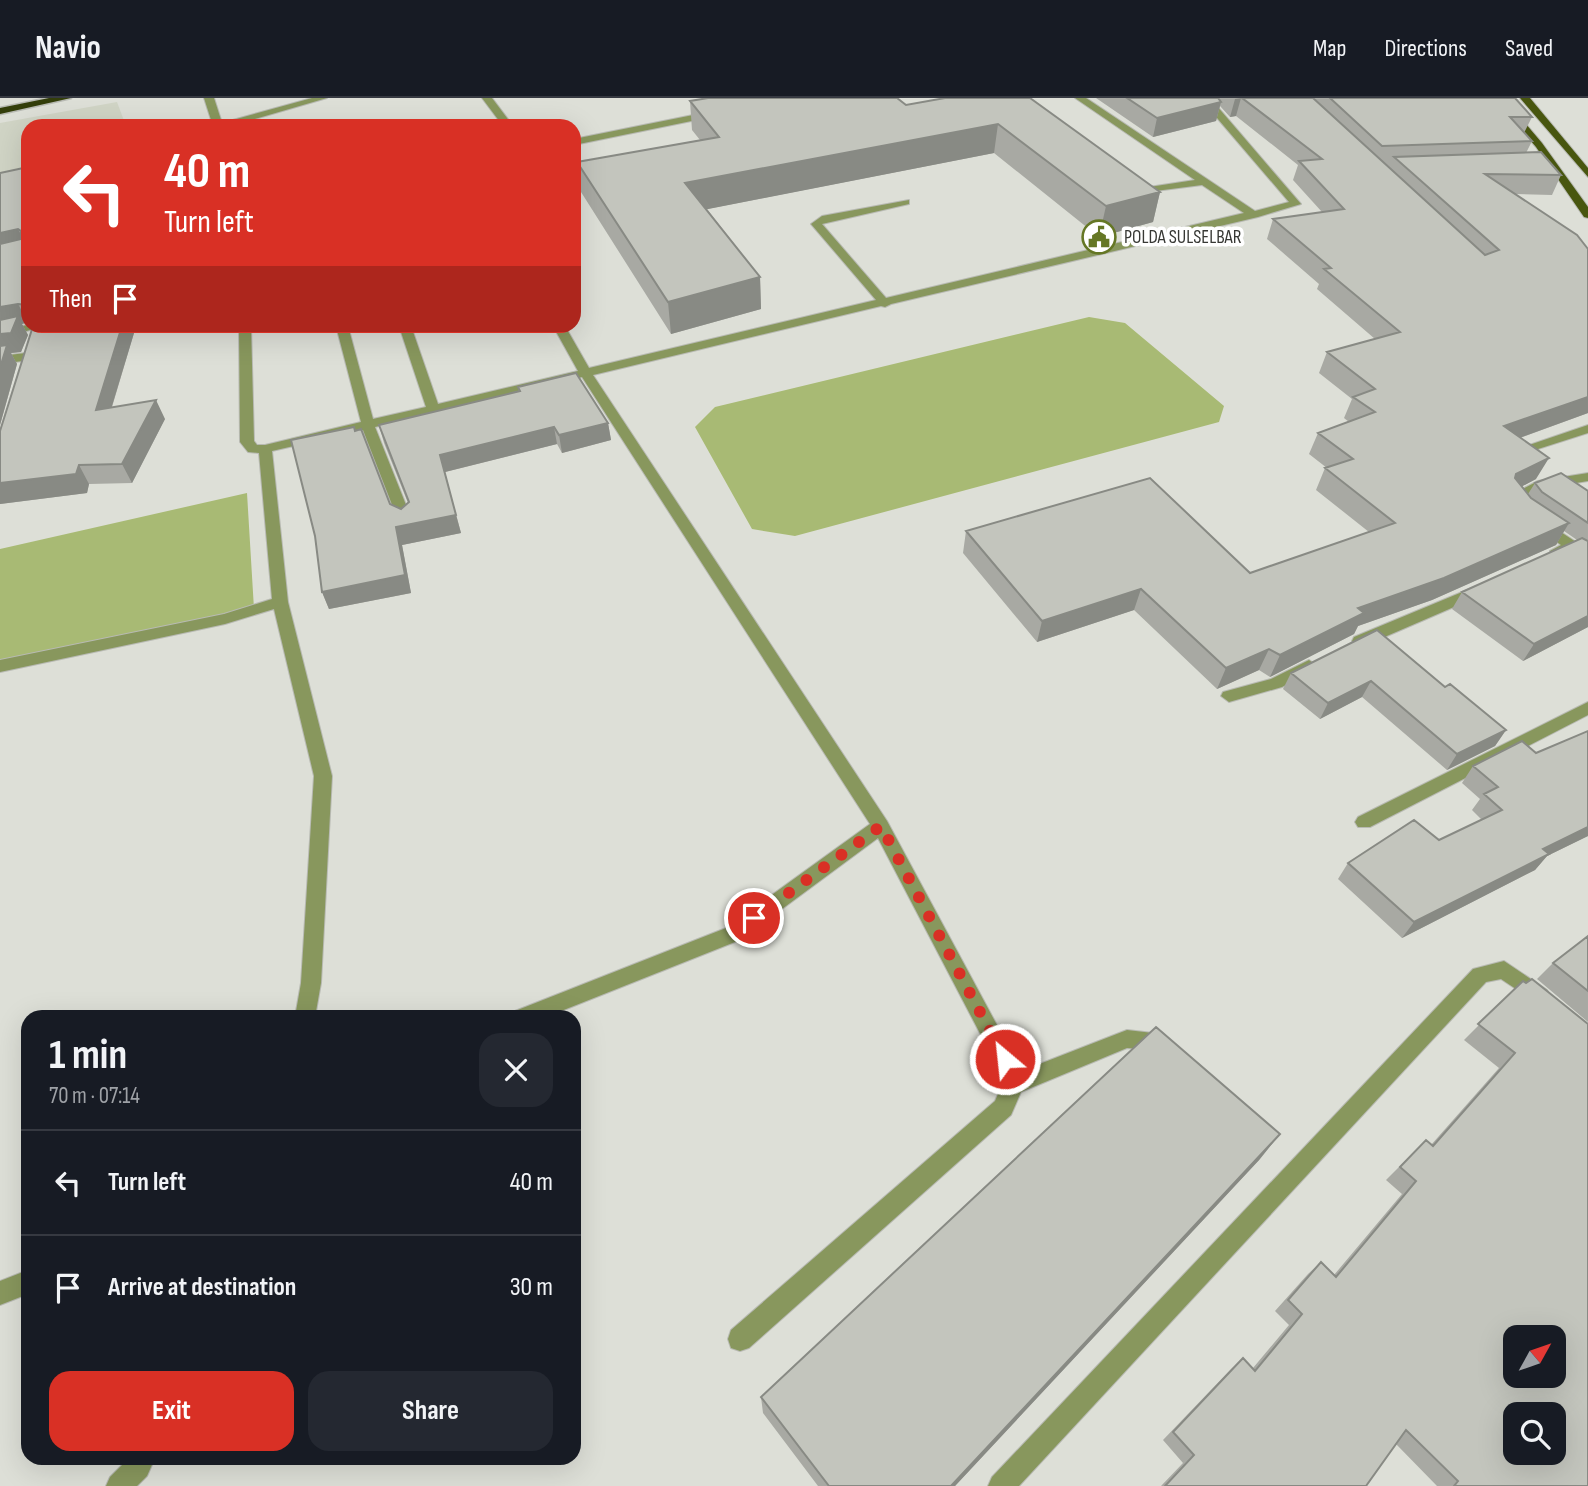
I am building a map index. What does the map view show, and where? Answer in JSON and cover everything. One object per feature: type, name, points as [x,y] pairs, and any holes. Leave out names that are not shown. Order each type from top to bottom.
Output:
[{"type":"highway","points":[[0,111],[66,98]]},
{"type":"main road","points":[[1499,98],[1553,165],[1588,215]]},
{"type":"main road","points":[[1525,98],[1588,174]]},
{"type":"street","points":[[209,98],[216,119]]},
{"type":"street","points":[[245,119],[323,98]]},
{"type":"street","points":[[487,98],[503,119]]},
{"type":"street","points":[[1080,98],[1254,215]]},
{"type":"street","points":[[246,333],[247,442],[253,449],[265,449],[434,411],[1296,204],[1205,98]]},
{"type":"street","points":[[581,141],[723,112]]},
{"type":"street","points":[[1539,165],[1553,165]]},
{"type":"street","points":[[1127,189],[1145,192],[1205,181]]},
{"type":"street","points":[[884,304],[816,223],[822,219],[905,202]]},
{"type":"street","points":[[0,334],[21,330]]},
{"type":"street","points":[[0,360],[25,362],[36,333]]},
{"type":"street","points":[[344,333],[368,426],[405,520]]},
{"type":"street","points":[[407,333],[434,411]]},
{"type":"street","points":[[563,333],[586,374],[881,826],[1005,1059],[1013,1085],[1003,1108],[740,1339]]},
{"type":"street","points":[[1513,453],[1588,429]]},
{"type":"street","points":[[265,449],[280,602],[323,776],[311,983],[305,1010]]},
{"type":"street","points":[[1540,561],[1576,549],[1525,514],[1512,498],[1544,484],[1588,477]]},
{"type":"street","points":[[1340,650],[1494,583]]},
{"type":"street","points":[[0,666],[225,620],[280,602]]},
{"type":"street","points":[[1229,696],[1276,683],[1319,661]]},
{"type":"street","points":[[1364,822],[1588,708]]},
{"type":"street","points":[[540,1010],[733,934],[881,826]]},
{"type":"street","points":[[1001,1486],[1480,975],[1504,970],[1523,982],[1560,1014]]},
{"type":"street","points":[[1013,1085],[1137,1038],[1180,1063]]},
{"type":"street","points":[[0,1293],[21,1285]]},
{"type":"street","points":[[119,1486],[139,1465]]},
{"type":"shaded area","points":[[117,102],[123,119],[22,119]]},
{"type":"shaded area","points":[[21,119],[21,210],[0,215],[0,123]]},
{"type":"green space","points":[[1089,317],[1125,323],[1224,406],[1219,422],[795,536],[752,529],[695,427],[715,407]]},
{"type":"green space","points":[[247,493],[254,609],[0,660],[0,549]]},
{"type":"building","points":[[708,98],[897,98],[906,105],[945,98],[1030,98],[1160,192],[1106,206],[998,124],[685,183],[760,277],[668,302],[581,168],[581,161],[719,137],[690,101]]},
{"type":"building","points":[[1127,98],[1218,98],[1221,102],[1157,118]]},
{"type":"building","points":[[1242,98],[1313,98],[1485,255],[1499,250],[1394,157],[1541,152],[1561,175],[1485,174],[1577,235],[1588,249],[1588,397],[1504,426],[1549,458],[1516,474],[1515,478],[1531,498],[1569,523],[1444,578],[1358,608],[1364,613],[1280,655],[1269,649],[1226,668],[1141,589],[1042,621],[966,531],[1150,478],[1250,573],[1395,523],[1325,468],[1353,459],[1318,433],[1375,412],[1353,397],[1375,389],[1327,352],[1400,332],[1324,269],[1331,268],[1273,219],[1344,209],[1299,161],[1322,159]]},
{"type":"building","points":[[1330,98],[1515,98],[1532,117],[1510,117],[1532,141],[1382,146]]},
{"type":"building","points":[[21,168],[21,231],[18,229],[0,233],[0,173]]},
{"type":"building","points":[[21,239],[21,304],[0,307],[0,244]]},
{"type":"building","points":[[18,316],[11,333],[0,334],[0,320]]},
{"type":"building","points":[[31,333],[120,333],[96,410],[156,400],[122,464],[79,465],[76,474],[0,483],[0,431]]},
{"type":"building","points":[[7,345],[0,368],[0,346]]},
{"type":"building","points":[[576,373],[608,423],[559,435],[554,427],[440,455],[456,515],[396,527],[405,575],[322,592],[315,536],[291,440],[354,427],[355,431],[361,429],[390,504],[401,509],[409,502],[379,425],[520,391],[518,387]]},
{"type":"building","points":[[1561,473],[1588,491],[1588,523],[1542,492],[1535,483]]},
{"type":"building","points":[[1582,538],[1588,541],[1588,616],[1534,644],[1462,592]]},
{"type":"building","points":[[1377,630],[1445,687],[1450,684],[1506,730],[1457,754],[1371,681],[1328,703],[1291,673]]},
{"type":"building","points":[[1588,731],[1588,827],[1543,849],[1549,854],[1414,922],[1348,863],[1414,820],[1439,840],[1502,810],[1484,794],[1498,787],[1473,766],[1522,741],[1536,753]]},
{"type":"building","points":[[1588,936],[1588,991],[1553,963]]},
{"type":"building","points":[[1532,979],[1588,1024],[1588,1486],[1454,1486],[1458,1481],[1406,1430],[1366,1486],[1165,1486],[1194,1455],[1173,1432],[1243,1358],[1255,1371],[1302,1314],[1288,1300],[1321,1262],[1336,1277],[1416,1181],[1400,1167],[1426,1140],[1433,1146],[1515,1053],[1478,1024],[1523,981],[1526,983]]},
{"type":"building","points":[[1156,1027],[1280,1134],[951,1486],[829,1486],[761,1397]]},
{"type":"place","name":"POLDA SULSELBAR","points":[[1099,237]]},
{"type":"route","points":[[754,918],[881,826],[1005,1059]]}]
